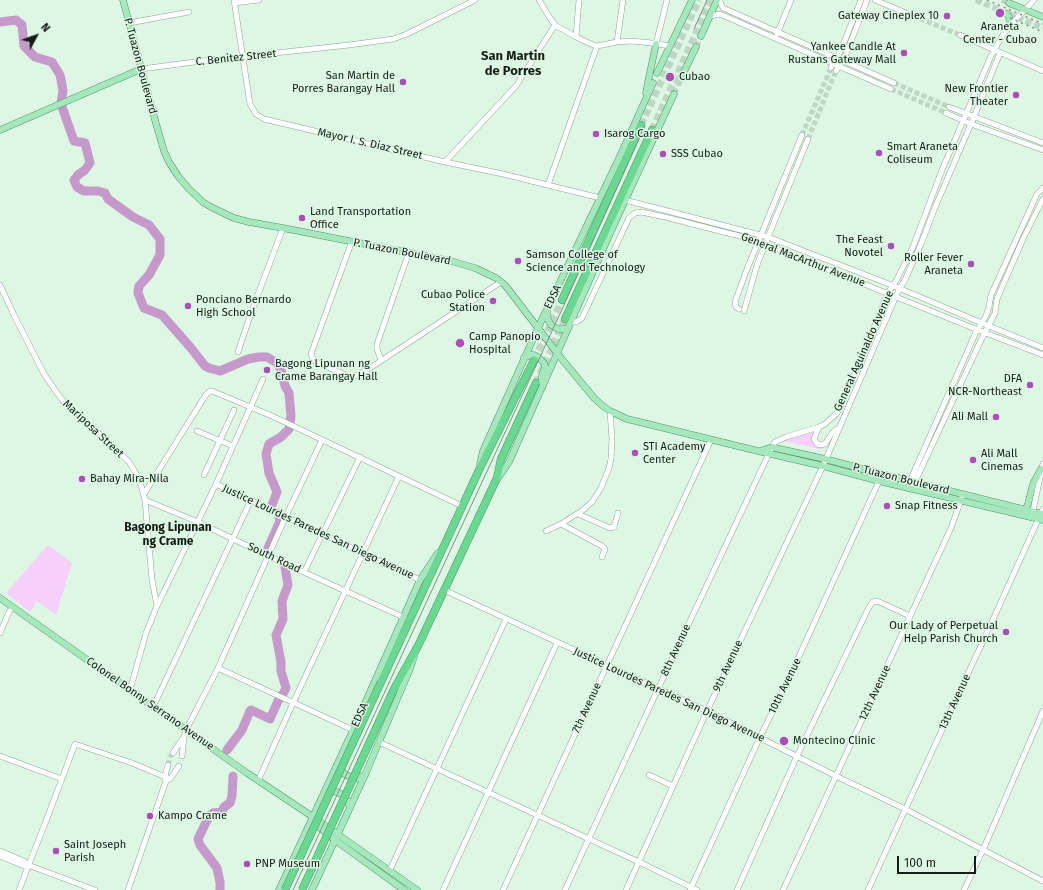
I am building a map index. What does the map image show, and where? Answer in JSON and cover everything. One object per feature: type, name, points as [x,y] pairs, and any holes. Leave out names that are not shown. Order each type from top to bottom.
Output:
[{"type":"highway","name":"EDSA","points":[[562,300],[641,125]]},
{"type":"highway","name":"EDSA","points":[[568,324],[652,130]]},
{"type":"highway","name":"EDSA","points":[[285,890],[462,506],[534,360]]},
{"type":"highway","name":"EDSA","points":[[302,890],[394,689],[418,646],[497,478],[502,459],[539,384]]},
{"type":"main road","name":"P. Tuazon Boulevard","points":[[123,0],[164,150],[169,162],[178,176],[204,203],[228,216],[249,222],[451,261],[475,268],[496,278],[504,285],[594,398],[610,411],[627,419],[879,481],[912,485]]},
{"type":"main road","points":[[658,73],[692,0]]},
{"type":"main road","points":[[700,36],[718,0]]},
{"type":"main road","points":[[1009,3],[1043,17]]},
{"type":"main road","points":[[1007,14],[1010,26]]},
{"type":"main road","points":[[646,97],[656,44]]},
{"type":"main road","points":[[682,76],[696,46]]},
{"type":"main road","points":[[135,72],[140,62]]},
{"type":"main road","name":"C. Benitez Street","points":[[0,130],[141,69]]},
{"type":"main road","name":"EDSA","points":[[479,470],[483,451],[524,358],[653,82]]},
{"type":"main road","name":"EDSA","points":[[539,384],[551,366],[568,324],[674,94]]},
{"type":"main road","points":[[547,309],[547,318],[551,325],[561,330],[568,324]]},
{"type":"main road","points":[[524,358],[534,355],[540,358],[544,363],[545,367],[539,384]]},
{"type":"main road","points":[[551,366],[565,363]]},
{"type":"main road","name":"P. Tuazon Boulevard","points":[[758,451],[772,447],[825,459],[912,485],[1039,515]]},
{"type":"main road","points":[[1025,510],[1042,467]]},
{"type":"main road","name":"P. Tuazon Boulevard","points":[[962,498],[1025,510],[1039,515]]},
{"type":"main road","name":"EDSA","points":[[279,890],[339,761],[420,580],[445,543]]},
{"type":"main road","name":"Colonel Bonny Serrano Avenue","points":[[0,598],[153,707],[301,809],[335,840],[404,890]]},
{"type":"main road","name":"EDSA","points":[[312,890],[365,775],[410,669],[418,646]]},
{"type":"main road","points":[[339,761],[341,770],[348,777],[356,778],[365,775]]},
{"type":"main road","points":[[323,796],[332,792],[341,793],[348,801],[350,808]]},
{"type":"main road","name":"Colonel Bonny Serrano Avenue","points":[[312,818],[391,868],[417,890]]},
{"type":"main road","points":[[329,854],[344,847]]},
{"type":"street","points":[[234,1],[259,0]]},
{"type":"street","name":"C. Benitez Street","points":[[141,69],[393,39],[408,34],[475,0]]},
{"type":"street","points":[[539,0],[554,25],[591,44],[597,46],[630,41],[670,46]]},
{"type":"street","points":[[576,37],[579,0]]},
{"type":"street","points":[[617,42],[623,0]]},
{"type":"street","points":[[656,44],[667,0]]},
{"type":"street","points":[[718,0],[723,8],[840,58],[894,83]]},
{"type":"street","points":[[775,38],[791,0]]},
{"type":"street","points":[[835,67],[840,58],[841,50],[861,0]]},
{"type":"street","points":[[840,58],[846,54],[867,0]]},
{"type":"street","points":[[875,0],[906,13]]},
{"type":"street","name":"General Aguinaldo Avenue","points":[[768,453],[775,442],[825,424],[832,418],[840,407],[888,293],[898,279],[913,247],[942,170],[994,50],[1010,26],[1034,0]]},
{"type":"street","name":"Mayor I. S. Diaz Street","points":[[234,1],[250,104],[256,114],[264,119],[600,198]]},
{"type":"street","points":[[723,15],[726,9]]},
{"type":"street","points":[[129,23],[190,12]]},
{"type":"street","points":[[710,16],[720,14],[723,15],[835,67],[891,89]]},
{"type":"street","points":[[445,162],[516,86],[554,25]]},
{"type":"street","points":[[960,35],[1043,71]]},
{"type":"street","points":[[548,185],[597,46]]},
{"type":"street","name":"General Aguinaldo Avenue","points":[[822,466],[899,289],[904,282],[921,244],[1000,53]]},
{"type":"street","points":[[949,107],[1043,143]]},
{"type":"street","points":[[946,114],[1043,150]]},
{"type":"street","points":[[802,135],[748,266],[735,302],[736,307],[741,310],[757,265],[808,139]]},
{"type":"street","points":[[912,485],[989,307],[991,295],[1037,194],[1043,188]]},
{"type":"street","points":[[912,485],[995,313],[1000,292],[1023,239],[1043,199]]},
{"type":"street","name":"General MacArthur Avenue","points":[[625,200],[761,234],[893,286],[1043,348]]},
{"type":"street","name":"General MacArthur Avenue","points":[[568,324],[582,318],[628,220],[635,213],[641,212],[766,244],[1043,355]]},
{"type":"street","points":[[238,352],[283,228]]},
{"type":"street","points":[[352,242],[311,354],[314,361],[350,377],[366,370],[501,282]]},
{"type":"street","points":[[381,360],[377,349],[377,344],[409,252]]},
{"type":"street","name":"Mariposa Street","points":[[0,285],[44,374],[57,393],[70,408],[129,462],[138,477],[145,500],[152,580],[157,606]]},
{"type":"street","points":[[130,690],[146,633],[157,606],[216,484],[263,379]]},
{"type":"street","points":[[144,494],[205,396],[212,391],[272,416],[462,506]]},
{"type":"street","points":[[204,475],[234,410]]},
{"type":"street","points":[[546,531],[578,514],[592,502],[604,483],[611,459],[612,439],[610,411]]},
{"type":"street","points":[[819,427],[814,440],[817,444],[821,445],[825,444],[832,433],[840,425]]},
{"type":"street","points":[[197,431],[233,446]]},
{"type":"street","points":[[182,756],[186,730],[218,668],[286,516],[322,440]]},
{"type":"street","name":"7th Avenue","points":[[503,890],[711,440]]},
{"type":"street","name":"8th Avenue","points":[[565,890],[768,453]]},
{"type":"street","points":[[304,572],[360,457]]},
{"type":"street","name":"9th Avenue","points":[[626,890],[707,711],[822,466]]},
{"type":"street","name":"13th Avenue","points":[[868,890],[987,634],[1039,515],[1039,483],[1042,467]]},
{"type":"street","points":[[258,780],[399,476]]},
{"type":"street","name":"10th Avenue","points":[[693,889],[760,737],[790,676],[879,481]]},
{"type":"street","points":[[1039,483],[1043,488]]},
{"type":"street","name":"Justice Lourdes Paredes San Diego Avenue","points":[[216,484],[420,580]]},
{"type":"street","name":"12th Avenue","points":[[783,890],[951,528],[962,498]]},
{"type":"street","name":"South Road","points":[[145,500],[198,522],[268,556],[403,617]]},
{"type":"street","points":[[153,707],[251,500]]},
{"type":"street","points":[[578,514],[610,528],[614,527],[618,513]]},
{"type":"street","points":[[561,524],[602,546],[605,549],[602,557]]},
{"type":"street","name":"Justice Lourdes Paredes San Diego Avenue","points":[[444,590],[606,666],[707,711],[905,809],[1043,881]]},
{"type":"street","points":[[737,890],[797,756],[869,607],[873,602],[878,601],[910,616]]},
{"type":"street","points":[[0,633],[13,607]]},
{"type":"street","points":[[391,868],[506,619]]},
{"type":"street","points":[[443,890],[557,643]]},
{"type":"street","points":[[218,668],[353,730]]},
{"type":"street","points":[[964,890],[984,850],[1043,711]]},
{"type":"street","points":[[173,753],[184,737]]},
{"type":"street","points":[[379,742],[639,862],[693,889]]},
{"type":"street","points":[[19,890],[75,744],[132,763],[167,779]]},
{"type":"street","points":[[0,756],[62,779]]},
{"type":"street","points":[[128,890],[167,779],[168,765]]},
{"type":"street","points":[[167,779],[179,766]]},
{"type":"street","points":[[649,775],[673,786]]},
{"type":"street","points":[[0,851],[24,861],[28,865]]},
{"type":"street","points":[[0,856],[24,866],[28,865],[95,890]]},
{"type":"shaded area","points":[[815,430],[813,443],[825,450],[783,441],[789,438]]},
{"type":"shaded area","points":[[48,545],[72,563],[56,615],[37,601],[30,612],[6,593]]},
{"type":"waterway","points":[[0,22],[16,20],[22,25],[24,46],[35,57],[52,62],[60,75],[63,90],[61,104],[74,141],[85,143],[90,163],[74,180],[77,187],[84,191],[98,191],[105,193],[108,199],[133,217],[149,225],[160,239],[160,255],[149,275],[139,286],[138,293],[144,308],[162,315],[205,366],[209,368],[220,371],[248,359],[267,357],[277,363],[281,370],[285,386],[289,393],[291,416],[289,429],[281,437],[269,444],[266,454],[269,473],[277,492],[272,505]]},
{"type":"waterway","points":[[268,548],[280,521],[278,513]]},
{"type":"waterway","points":[[227,750],[242,730],[250,711],[251,710],[270,719],[286,688],[281,671],[281,662],[276,635],[283,619],[282,601],[288,585],[285,567]]},
{"type":"waterway","points":[[220,890],[217,868],[200,845],[198,839],[209,816],[213,813],[222,812],[224,807],[230,803],[232,796],[233,776]]},
{"type":"tunnel","points":[[641,125],[699,0]]},
{"type":"tunnel","points":[[652,130],[711,0]]},
{"type":"tunnel","points":[[976,0],[1043,28]]},
{"type":"tunnel","points":[[1002,0],[1009,3]]},
{"type":"tunnel","points":[[906,13],[960,35]]},
{"type":"tunnel","points":[[696,47],[701,36]]},
{"type":"tunnel","points":[[802,135],[831,68]]},
{"type":"tunnel","points":[[808,139],[836,71]]},
{"type":"tunnel","points":[[674,94],[682,76]]},
{"type":"tunnel","points":[[894,83],[949,107]]},
{"type":"tunnel","points":[[891,89],[946,113]]},
{"type":"tunnel","points":[[534,360],[562,300]]},
{"type":"tunnel","points":[[536,383],[565,319]]},
{"type":"tunnel","points":[[168,765],[170,757],[173,753]]},
{"type":"tram line","points":[[694,29],[707,0]]},
{"type":"tram line","points":[[293,890],[559,316],[645,126]]},
{"type":"railway","points":[[987,0],[1043,24]]},
{"type":"railway","points":[[1010,18],[1043,32]]},
{"type":"place","name":"Araneta Center - Cubao","points":[[1000,13]]},
{"type":"place","name":"Gateway Cineplex 10","points":[[947,16]]},
{"type":"place","name":"Yankee Candle At Rustans Gateway Mall","points":[[904,53]]},
{"type":"place","name":"Cubao","points":[[670,77]]},
{"type":"place","name":"San Martin de Porres Barangay Hall","points":[[403,82]]},
{"type":"place","name":"New Frontier Theater","points":[[1016,95]]},
{"type":"place","name":"Isarog Cargo","points":[[596,134]]},
{"type":"place","name":"Smart Araneta Coliseum","points":[[879,153]]},
{"type":"place","name":"SSS Cubao","points":[[663,154]]},
{"type":"place","name":"Land Transportation Office","points":[[302,218]]},
{"type":"place","name":"The Feast Novotel","points":[[891,246]]},
{"type":"place","name":"Samson College of Science and Technology","points":[[518,261]]},
{"type":"place","name":"Roller Fever Araneta","points":[[971,264]]},
{"type":"place","name":"Cubao Police Station","points":[[493,301]]},
{"type":"place","name":"Ponciano Bernardo High School","points":[[188,306]]},
{"type":"place","name":"Camp Panopio Hospital","points":[[460,343]]},
{"type":"place","name":"Bagong Lipunan ng Crame Barangay Hall","points":[[267,370]]},
{"type":"place","name":"DFA NCR-Northeast","points":[[1030,385]]},
{"type":"place","name":"Ali Mall","points":[[996,417]]},
{"type":"place","name":"STI Academy Center","points":[[635,453]]},
{"type":"place","name":"Ali Mall Cinemas","points":[[973,460]]},
{"type":"place","name":"Bahay Mira-Nila","points":[[82,479]]},
{"type":"place","name":"Snap Fitness","points":[[887,506]]},
{"type":"place","name":"Our Lady of Perpetual Help Parish Church","points":[[1006,632]]},
{"type":"place","name":"Montecino Clinic","points":[[784,741]]},
{"type":"place","name":"Kampo Crame","points":[[150,816]]},
{"type":"place","name":"Saint Joseph Parish","points":[[56,851]]},
{"type":"place","name":"PNP Museum","points":[[247,864]]},
{"type":"district","name":"San Martin de Porres","points":[[513,64]]},
{"type":"district","name":"Bagong Lipunan ng Crame","points":[[168,535]]}]
